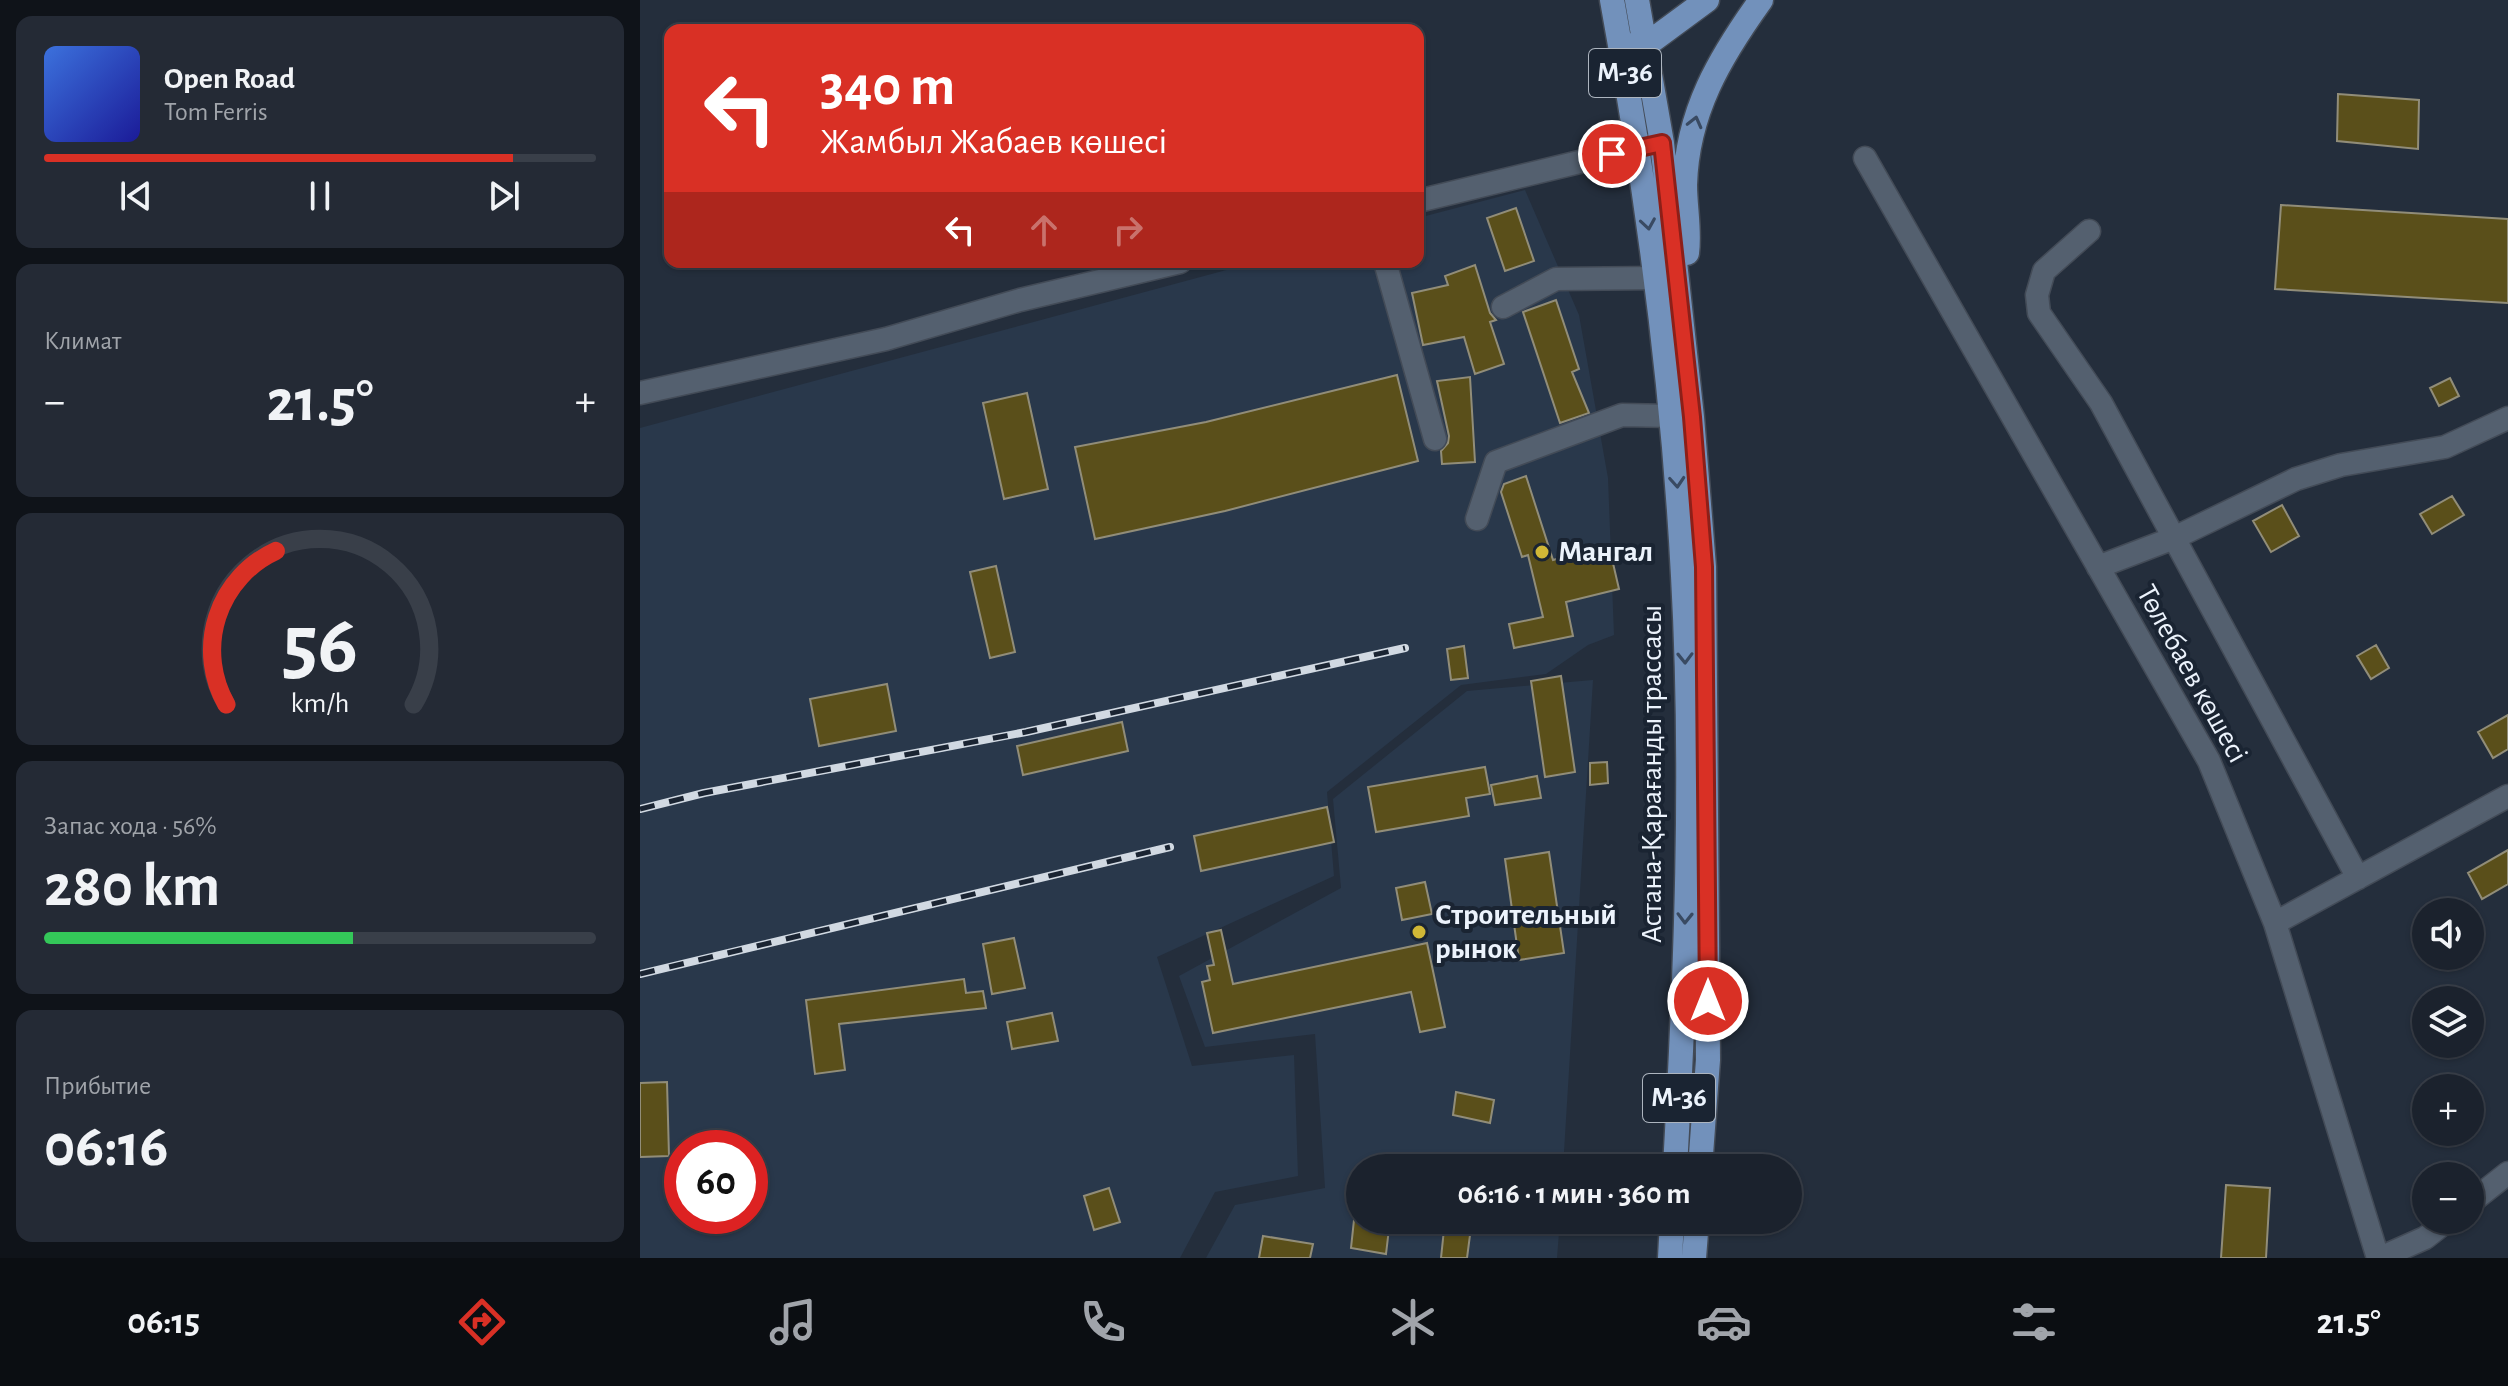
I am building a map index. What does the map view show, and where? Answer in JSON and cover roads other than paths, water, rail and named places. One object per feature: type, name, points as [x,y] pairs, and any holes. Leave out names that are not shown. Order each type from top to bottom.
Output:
[{"type":"main road","points":[[1614,7],[1637,0]]},
{"type":"main road","name":"Астана-Қарағанды трассасы","points":[[1637,0],[1662,143],[1672,416],[1684,580],[1686,815],[1683,1027],[1676,1154]]},
{"type":"main road","points":[[1621,46],[1646,45],[1707,0]]},
{"type":"main road","points":[[1666,279],[1688,250],[1685,184],[1691,138],[1701,97],[1716,66],[1761,0]]},
{"type":"main road","name":"Астана-Қарағанды трассасы","points":[[1614,7],[1637,147],[1666,279],[1694,432],[1707,670],[1708,1060],[1701,1154]]},
{"type":"main road","points":[[1670,1258],[1671,1234]]},
{"type":"main road","points":[[1694,1258],[1696,1234]]},
{"type":"street","points":[[1424,200],[1662,143]]},
{"type":"street","name":"Төлебаев көшесі","points":[[1865,158],[2209,761],[2275,923],[2379,1258]]},
{"type":"street","points":[[2089,231],[2044,271],[2037,295],[2039,313],[2101,403],[2358,878]]},
{"type":"street","points":[[640,393],[886,339],[1020,300],[1155,268]]},
{"type":"street","points":[[1387,268],[1435,439]]},
{"type":"street","points":[[1503,307],[1556,279],[1666,279]]},
{"type":"street","points":[[1477,519],[1496,462],[1622,415],[1672,416]]},
{"type":"street","points":[[2098,567],[2174,538],[2296,479],[2341,465],[2445,447],[2508,418]]},
{"type":"street","points":[[2275,923],[2508,796]]},
{"type":"street","points":[[2484,1192],[2508,1173]]},
{"type":"street","points":[[2379,1258],[2430,1234]]},
{"type":"railway","points":[[640,809],[704,793],[1026,732],[1405,648]]},
{"type":"railway","points":[[640,974],[1170,847]]},
{"type":"place","name":"Мангал","points":[[1542,552]]},
{"type":"place","name":"Строительный рынок","points":[[1419,932]]}]
